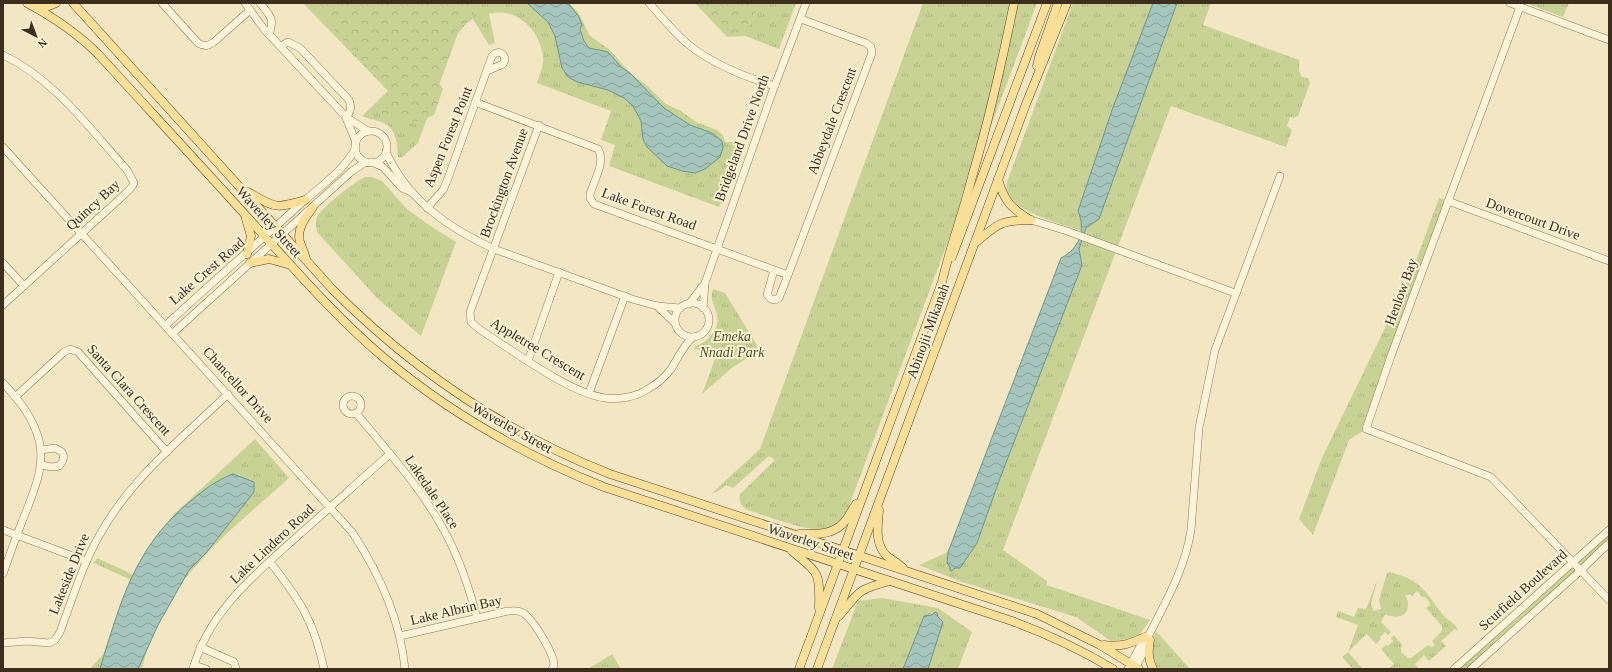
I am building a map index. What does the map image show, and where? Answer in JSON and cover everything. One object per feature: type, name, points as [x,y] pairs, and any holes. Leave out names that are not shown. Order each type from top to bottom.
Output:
[{"type":"main road","points":[[27,3],[43,7],[56,3]]},
{"type":"main road","name":"Waverley Street","points":[[27,3],[49,15],[69,29],[98,54],[289,264],[346,323],[384,358],[438,399],[498,437],[555,467],[609,489],[1016,622],[1061,640],[1087,653],[1113,669]]},
{"type":"main road","name":"Waverley Street","points":[[73,3],[307,262],[350,307],[405,356],[458,395],[514,429],[550,448],[610,474],[1037,614],[1100,644],[1134,667]]},
{"type":"main road","name":"Abinojii Mikanah","points":[[799,669],[942,282],[950,249],[972,180],[990,112],[1014,3]]},
{"type":"main road","points":[[942,282],[961,235],[1047,3]]},
{"type":"main road","points":[[1032,88],[1039,57],[1058,3]]},
{"type":"main road","name":"Abinojii Mikanah","points":[[817,669],[1032,88],[1067,3]]},
{"type":"main road","points":[[998,179],[1008,203],[1030,220]]},
{"type":"main road","points":[[240,188],[271,205],[284,206],[305,200]]},
{"type":"main road","points":[[307,262],[300,242],[299,234],[302,225],[313,207]]},
{"type":"main road","points":[[245,215],[251,236],[247,254]]},
{"type":"main road","points":[[974,243],[993,228],[1004,222],[1014,220],[1030,220]]},
{"type":"main road","points":[[250,264],[269,259],[289,264]]},
{"type":"main road","points":[[793,534],[820,534],[834,531],[845,522],[864,494]]},
{"type":"main road","points":[[879,501],[877,532],[879,544],[885,554],[906,571]]},
{"type":"main road","points":[[788,548],[810,566],[817,575],[820,583],[819,615]]},
{"type":"main road","points":[[835,621],[859,592],[867,587],[890,581]]},
{"type":"main road","points":[[1100,644],[1118,646],[1126,645],[1148,637],[1149,662],[1153,669]]},
{"type":"main road","points":[[1087,653],[1102,669]]},
{"type":"street","points":[[162,3],[198,43],[204,46],[209,46],[250,11]]},
{"type":"street","points":[[245,3],[269,34],[346,117],[368,131],[377,132],[384,138],[387,145],[386,152],[382,158],[369,162]]},
{"type":"street","points":[[260,3],[272,20],[273,24],[269,34]]},
{"type":"street","points":[[649,3],[688,44],[705,56],[720,65],[775,86]]},
{"type":"street","name":"Bridgeland Drive North","points":[[703,308],[705,283],[716,248],[806,3]]},
{"type":"street","points":[[1510,3],[1609,40]]},
{"type":"street","name":"Henlow Bay","points":[[1520,7],[1391,356],[1366,429],[1491,477],[1609,600]]},
{"type":"street","name":"Abbeydale Crescent","points":[[774,270],[767,295],[771,299],[775,300],[779,298],[872,53],[871,47],[866,43],[800,19]]},
{"type":"street","points":[[281,46],[288,42],[300,48],[349,100],[351,107],[350,114],[346,117]]},
{"type":"street","name":"Quincy Bay","points":[[3,55],[24,66],[49,84],[132,176],[134,182],[131,188],[3,305]]},
{"type":"street","name":"Aspen Forest Point","points":[[427,208],[437,198],[447,181],[487,71]]},
{"type":"street","name":"Lake Forest Road","points":[[475,102],[595,146],[601,153],[600,167],[590,194],[591,202],[716,248]]},
{"type":"street","points":[[346,117],[359,157],[383,167],[402,188],[411,192]]},
{"type":"street","name":"Brockington Avenue","points":[[494,249],[539,125]]},
{"type":"street","points":[[356,144],[360,136],[368,131]]},
{"type":"street","name":"Lake Crest Road","points":[[166,325],[247,254],[349,159],[356,144]]},
{"type":"street","name":"Chancellor Drive","points":[[3,147],[331,507],[352,532],[375,568],[388,596],[400,636],[406,669]]},
{"type":"street","points":[[386,152],[391,163],[411,192],[427,208],[463,233],[494,249],[657,306],[680,308],[689,304],[694,304],[703,308],[708,316],[707,326],[702,333],[693,337],[686,336],[680,332],[675,323],[657,306]]},
{"type":"street","name":"Lake Crest Road","points":[[173,333],[352,170],[369,162]]},
{"type":"street","points":[[1134,667],[1174,588],[1189,544],[1194,504],[1199,428],[1215,350],[1235,293],[1280,176]]},
{"type":"street","name":"Dovercourt Drive","points":[[1448,201],[1609,261]]},
{"type":"street","points":[[1030,220],[1067,231],[1235,293]]},
{"type":"street","points":[[716,248],[788,275]]},
{"type":"street","name":"Appletree Crescent","points":[[494,249],[470,312],[470,319],[477,327],[528,361],[569,384],[589,393],[604,398],[627,398],[647,390],[664,377],[671,369],[681,343],[680,332]]},
{"type":"street","points":[[3,263],[24,286]]},
{"type":"street","points":[[528,361],[560,272]]},
{"type":"street","name":"Bridgeland Drive North","points":[[689,304],[705,283]]},
{"type":"street","points":[[589,393],[625,296]]},
{"type":"street","points":[[675,323],[675,317],[680,308]]},
{"type":"street","name":"Appletree Crescent","points":[[677,356],[693,337]]},
{"type":"street","name":"Santa Clara Crescent","points":[[15,396],[64,352],[70,349],[78,352],[167,452]]},
{"type":"street","points":[[3,383],[15,396],[36,431],[41,465],[39,477],[3,574]]},
{"type":"street","name":"Lakeside Drive","points":[[3,643],[27,641],[49,643],[56,640],[86,561],[99,535],[120,503],[150,468],[228,394]]},
{"type":"street","name":"Lakedale Place","points":[[356,413],[423,497],[449,539],[462,569],[477,618]]},
{"type":"street","points":[[40,450],[55,448],[62,452],[64,456],[64,459],[59,466],[52,467],[41,465]]},
{"type":"street","name":"Lake Lindero Road","points":[[193,667],[200,647],[216,620],[225,607],[247,582],[390,454]]},
{"type":"street","points":[[3,530],[86,561]]},
{"type":"street","name":"Scurfield Boulevard","points":[[1454,669],[1609,530]]},
{"type":"street","name":"Scurfield Boulevard","points":[[1471,669],[1609,543]]},
{"type":"street","points":[[270,562],[292,590],[308,617],[316,636],[324,669]]},
{"type":"street","name":"Lake Albrin Bay","points":[[400,636],[508,611],[520,611],[530,619],[553,656],[554,665],[552,669]]},
{"type":"street","points":[[200,647],[234,662],[236,669]]},
{"type":"street","points":[[193,667],[206,669]]},
{"type":"green space","points":[[303,3],[569,3],[578,12],[590,36],[610,50],[630,73],[645,84],[666,104],[681,111],[696,122],[717,130],[723,135],[725,142],[746,142],[723,204],[721,203],[719,207],[609,166],[615,145],[601,140],[611,111],[537,83],[542,70],[543,56],[537,37],[525,22],[517,17],[499,12],[489,14],[495,43],[489,45],[473,19],[458,33],[418,143],[401,158],[398,157],[396,140],[389,126],[362,116],[388,91]]},
{"type":"green space","points":[[309,3],[475,3],[473,17],[458,30],[438,82],[443,89],[434,115],[416,122],[404,121],[373,111],[390,92],[318,11]]},
{"type":"green space","points":[[695,3],[759,3],[745,36],[727,37]]},
{"type":"green space","points":[[697,3],[796,3],[779,49],[735,32]]},
{"type":"green space","points":[[923,3],[1037,3],[849,506],[840,520],[830,528],[818,530],[786,523],[747,510],[740,503],[740,494],[775,460],[769,456],[733,488],[726,485],[711,494],[760,449]]},
{"type":"green space","points":[[1073,3],[1153,3],[1112,110],[1078,211],[1083,228],[1082,231],[1048,220],[1023,208],[1014,201],[1008,192],[1007,182]]},
{"type":"green space","points":[[1177,3],[1211,3],[1203,25],[1299,60],[1299,71],[1302,77],[1308,78],[1310,83],[1298,116],[1294,118],[1290,117],[1287,126],[1292,130],[1286,147],[1171,106],[1003,550],[1047,581],[1047,585],[1150,620],[1137,638],[1111,641],[1076,617],[962,582],[919,565],[948,552],[947,563],[969,554],[977,543],[999,481],[1082,265],[1079,249],[1086,228],[1099,219]]},
{"type":"green space","points":[[1526,3],[1569,3],[1563,17]]},
{"type":"green space","points":[[365,177],[372,177],[382,181],[407,209],[456,242],[421,336],[377,298],[317,232],[317,217],[325,207]]},
{"type":"green space","points":[[1439,198],[1448,201],[1366,429],[1349,440],[1313,535],[1299,519],[1322,458],[1411,274]]},
{"type":"green space","name":"Emeka Nnadi Park","points":[[713,289],[725,293],[760,350],[733,367],[702,394],[716,356],[693,348],[704,342],[712,334],[717,324],[716,311],[712,298]]},
{"type":"green space","points":[[255,439],[289,478],[220,540],[199,562],[181,585],[165,610],[152,638],[142,669],[90,669],[103,654],[131,580],[94,563],[97,558],[134,575],[163,528],[174,514]]},
{"type":"green space","points":[[1609,530],[1609,543],[1471,669],[1454,669]]},
{"type":"green space","points":[[1390,572],[1404,576],[1421,587],[1442,614],[1455,625],[1458,631],[1455,629],[1441,641],[1446,646],[1429,661],[1424,655],[1415,664],[1418,668],[1417,669],[1388,669],[1394,664],[1381,649],[1386,645],[1388,646],[1393,641],[1391,638],[1394,635],[1403,646],[1401,647],[1401,652],[1408,658],[1411,658],[1428,645],[1432,647],[1435,645],[1432,641],[1442,631],[1442,626],[1426,608],[1430,605],[1430,603],[1425,597],[1422,597],[1417,591],[1412,596],[1410,594],[1405,595],[1403,593],[1408,602],[1405,613],[1396,617],[1385,614],[1381,622],[1391,632],[1388,635],[1385,632],[1376,644],[1367,634],[1348,652],[1358,625],[1336,617],[1338,611],[1354,617],[1358,608],[1366,609],[1377,581],[1371,605],[1374,611],[1381,609],[1379,600],[1387,573]]},
{"type":"green space","points":[[882,598],[938,608],[972,632],[958,669],[832,669],[858,601]]},
{"type":"green space","points":[[1156,631],[1190,669],[1159,669],[1152,655],[1152,642]]},
{"type":"green space","points":[[1348,652],[1363,669],[1353,669],[1342,657]]},
{"type":"green space","points":[[612,654],[621,669],[588,669]]},
{"type":"water","points":[[527,3],[568,3],[579,17],[582,25],[580,29],[584,41],[589,48],[608,52],[621,67],[630,73],[664,108],[690,125],[712,133],[722,141],[723,148],[720,157],[705,169],[695,173],[682,171],[667,166],[647,147],[643,139],[641,121],[633,106],[624,98],[608,90],[577,82],[568,77],[562,68],[555,36],[548,22]]},
{"type":"water","points":[[1153,3],[1177,3],[1099,219],[1086,228],[1079,249],[1082,265],[999,481],[977,543],[960,568],[955,568],[952,571],[947,563],[948,552],[1061,258],[1073,249],[1080,238],[1081,225],[1078,211],[1112,110]]},
{"type":"water","points":[[233,474],[254,482],[254,492],[206,553],[189,570],[158,625],[138,669],[100,669],[123,598],[143,556],[156,536],[173,517],[197,496],[216,482]]},
{"type":"water","points":[[935,612],[943,622],[928,669],[903,669],[924,616],[932,615]]}]
